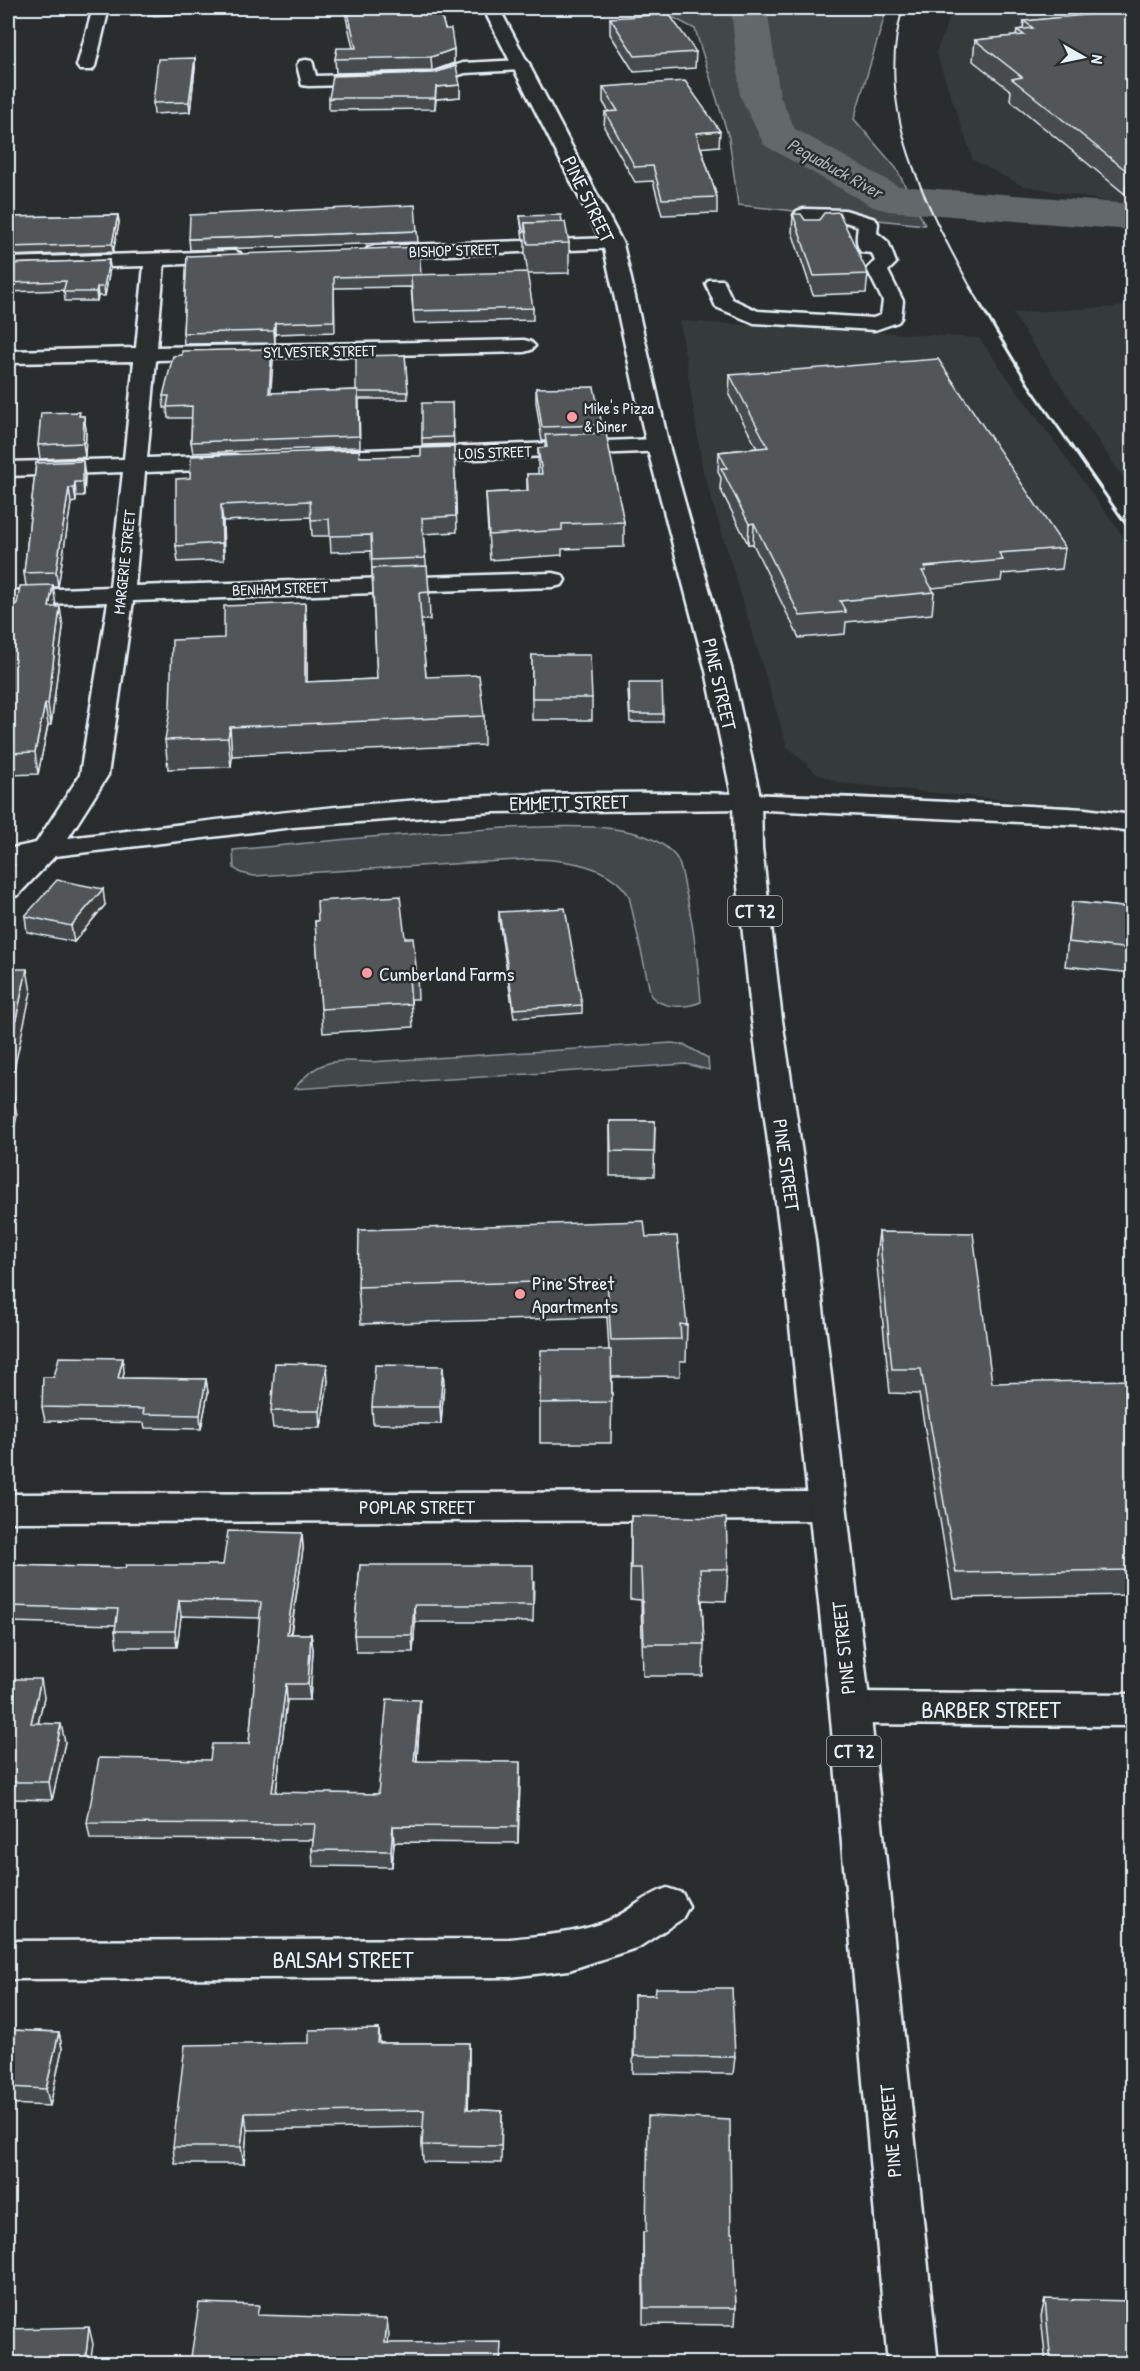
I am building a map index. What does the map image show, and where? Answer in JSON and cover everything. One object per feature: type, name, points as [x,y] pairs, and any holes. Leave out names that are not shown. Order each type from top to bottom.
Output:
[{"type":"main road","points":[[86,66],[101,8]]},
{"type":"main road","name":"PINE STREET","points":[[493,9],[613,244],[658,446],[719,671],[747,801],[748,848],[766,1009],[798,1240],[850,1708],[913,2364]]},
{"type":"main road","points":[[306,65],[308,81],[434,78],[463,68],[521,66]]},
{"type":"main road","points":[[716,284],[723,303],[754,317],[875,324],[891,318],[893,301],[877,269],[886,263],[878,242],[866,235],[868,223],[859,218],[843,215],[804,215],[811,232]]},
{"type":"main road","name":"BISHOP STREET","points":[[355,253],[613,244]]},
{"type":"main road","points":[[8,264],[249,257]]},
{"type":"main road","name":"MARGERIE STREET","points":[[8,889],[46,849],[94,775],[122,593],[155,260]]},
{"type":"main road","points":[[780,310],[830,314],[839,312],[841,305]]},
{"type":"main road","name":"SYLVESTER STREET","points":[[8,357],[524,346]]},
{"type":"main road","name":"LOIS STREET","points":[[288,460],[658,446]]},
{"type":"main road","points":[[8,469],[252,461]]},
{"type":"main road","name":"BENHAM STREET","points":[[8,598],[553,580]]},
{"type":"main road","name":"EMMETT STREET","points":[[8,856],[46,849],[293,819],[491,804],[676,800],[747,801],[1085,817],[1132,823]]},
{"type":"main road","name":"POPLAR STREET","points":[[8,1508],[827,1506]]},
{"type":"main road","name":"BARBER STREET","points":[[850,1708],[1132,1710]]},
{"type":"main road","name":"BALSAM STREET","points":[[8,1960],[510,1958],[568,1951],[624,1934],[667,1906]]},
{"type":"shaded area","points":[[638,8],[887,8],[854,119],[896,168],[925,225],[738,205],[729,138],[695,29],[661,11]]},
{"type":"shaded area","points":[[953,8],[1132,8],[1132,206],[1021,185],[973,160],[936,53]]},
{"type":"shaded area","points":[[1132,306],[1132,491],[1012,313]]},
{"type":"shaded area","points":[[680,321],[979,338],[1132,549],[1132,813],[840,783],[816,773],[787,746],[703,471]]},
{"type":"shaded area","points":[[596,827],[643,835],[662,844],[676,857],[682,872],[693,930],[701,1002],[675,1006],[662,1003],[651,996],[629,896],[611,877],[587,866],[535,859],[254,876],[241,873],[234,868],[233,850],[370,837],[505,828]]},
{"type":"shaded area","points":[[672,1043],[685,1045],[708,1058],[709,1070],[686,1064],[294,1089],[311,1071],[337,1061],[370,1062]]},
{"type":"building","points":[[347,8],[439,8],[445,29],[451,29],[454,49],[431,57],[335,59],[337,48],[356,48]]},
{"type":"building","points":[[1109,8],[1132,8],[1132,171],[1128,172],[1012,79],[1022,77],[975,40],[1024,35],[1017,30],[1033,28],[1024,21],[1115,12]]},
{"type":"building","points":[[669,14],[696,52],[635,56],[610,18]]},
{"type":"building","points":[[195,58],[189,102],[153,103],[158,59]]},
{"type":"building","points":[[456,66],[460,85],[436,87],[435,98],[329,98],[333,76],[434,73]]},
{"type":"building","points":[[685,81],[720,131],[696,133],[717,197],[662,199],[653,166],[635,167],[605,112],[618,111],[603,87]]},
{"type":"building","points":[[415,205],[417,231],[189,239],[190,215]]},
{"type":"building","points":[[839,212],[868,274],[814,276],[793,214],[801,214],[805,220],[819,220],[824,213]]},
{"type":"building","points":[[118,215],[112,244],[8,247],[8,217]]},
{"type":"building","points":[[561,215],[562,222],[525,223],[525,232],[523,232],[520,216]]},
{"type":"building","points":[[565,222],[569,243],[528,244],[525,223]]},
{"type":"building","points":[[419,247],[421,275],[334,277],[334,321],[275,323],[274,331],[183,333],[187,256]]},
{"type":"building","points":[[109,260],[104,287],[97,287],[96,292],[63,292],[66,281],[8,283],[8,264]]},
{"type":"building","points":[[527,272],[533,308],[413,311],[411,275]]},
{"type":"building","points":[[272,349],[269,393],[358,390],[359,436],[191,442],[192,406],[167,407],[169,396],[163,396],[173,356],[182,355],[182,351]]},
{"type":"building","points":[[405,355],[408,392],[358,392],[356,390],[356,356]]},
{"type":"building","points":[[938,359],[1065,548],[999,553],[1003,560],[925,567],[926,571],[922,571],[934,592],[840,601],[846,612],[800,616],[754,523],[749,524],[721,468],[727,468],[719,452],[768,447],[730,375]]},
{"type":"building","points":[[594,387],[602,425],[542,427],[536,388]]},
{"type":"building","points":[[422,403],[452,403],[453,437],[422,438]]},
{"type":"building","points":[[80,412],[79,416],[84,416],[83,443],[38,445],[41,413]]},
{"type":"building","points":[[606,433],[624,522],[562,524],[562,530],[489,535],[486,493],[528,491],[527,474],[542,474],[538,448],[547,447],[545,435]]},
{"type":"building","points":[[454,447],[456,516],[422,518],[425,558],[372,560],[371,535],[330,536],[329,519],[311,520],[310,501],[221,505],[222,543],[176,546],[176,479],[190,478],[191,456],[359,450],[360,457],[421,456],[421,448]]},
{"type":"building","points":[[83,461],[83,482],[75,482],[74,488],[69,488],[56,572],[24,573],[36,463]]},
{"type":"building","points":[[427,566],[429,592],[419,593],[426,677],[479,675],[484,716],[230,727],[228,738],[165,740],[170,710],[172,640],[224,638],[224,606],[305,603],[305,682],[377,679],[372,568]]},
{"type":"building","points":[[53,585],[49,607],[60,607],[48,704],[45,704],[35,752],[8,753],[8,604],[17,604],[20,586]]},
{"type":"building","points":[[532,655],[590,655],[592,698],[532,698]]},
{"type":"building","points":[[629,683],[662,683],[663,714],[630,714]]},
{"type":"building","points":[[57,880],[103,889],[71,926],[25,916]]},
{"type":"building","name":"Cumberland Farms","points":[[400,896],[405,938],[413,938],[417,976],[409,976],[411,1004],[321,1009],[315,921],[318,921],[317,901]]},
{"type":"building","points":[[1072,902],[1132,908],[1132,949],[1068,942]]},
{"type":"building","name":"Cumberland Farms","points":[[565,908],[582,1005],[514,1009],[499,912]]},
{"type":"building","points":[[8,969],[27,969],[8,1055]]},
{"type":"building","points":[[8,1091],[13,1091],[8,1112]]},
{"type":"building","points":[[610,1121],[655,1121],[654,1152],[611,1151]]},
{"type":"building","points":[[644,1221],[646,1237],[677,1236],[687,1325],[680,1324],[681,1339],[611,1340],[607,1280],[358,1287],[359,1230]]},
{"type":"building","points":[[879,1232],[973,1233],[992,1383],[1131,1380],[1132,1570],[956,1573],[921,1369],[892,1369]]},
{"type":"building","points":[[541,1350],[611,1350],[612,1402],[540,1403]]},
{"type":"building","points":[[59,1357],[123,1358],[118,1378],[206,1379],[200,1415],[143,1414],[144,1409],[42,1407],[43,1377],[54,1377]]},
{"type":"building","points":[[275,1363],[327,1364],[320,1411],[271,1411]]},
{"type":"building","points":[[375,1365],[443,1366],[440,1407],[372,1407]]},
{"type":"building","points":[[631,1516],[726,1518],[728,1569],[700,1569],[704,1644],[644,1644],[641,1568],[631,1568]]},
{"type":"building","points":[[228,1531],[302,1533],[287,1634],[311,1634],[308,1684],[286,1684],[272,1792],[378,1794],[387,1699],[420,1700],[414,1761],[520,1762],[518,1827],[393,1826],[391,1851],[312,1850],[315,1824],[87,1823],[99,1758],[210,1760],[212,1744],[249,1744],[261,1602],[179,1600],[175,1631],[115,1631],[118,1609],[8,1606],[8,1565],[125,1568],[126,1565],[223,1565]]},
{"type":"building","points":[[360,1565],[533,1565],[533,1605],[414,1605],[412,1635],[354,1635]]},
{"type":"building","points":[[8,1679],[41,1679],[31,1723],[61,1724],[49,1782],[8,1782]]},
{"type":"building","points":[[656,1988],[732,1988],[735,2057],[634,2056],[634,1995],[655,1995]]},
{"type":"building","points":[[379,2029],[378,2043],[469,2043],[467,2109],[502,2111],[501,2146],[422,2145],[424,2110],[245,2113],[241,2147],[173,2147],[185,2045],[309,2043],[309,2030]]},
{"type":"building","points":[[8,2030],[59,2032],[46,2089],[8,2087]]},
{"type":"building","points":[[648,2116],[730,2120],[731,2233],[733,2233],[736,2308],[644,2308],[643,2232],[646,2232]]},
{"type":"building","points":[[1045,2299],[1132,2301],[1132,2364],[1051,2364]]},
{"type":"building","points":[[199,2303],[259,2305],[257,2315],[387,2319],[385,2343],[501,2342],[500,2364],[190,2364]]},
{"type":"building","points":[[89,2327],[85,2364],[8,2364],[8,2329]]},
{"type":"waterway","name":"Pequabuck River","points":[[749,8],[760,96],[778,136],[888,198],[1132,217]]},
{"type":"railway","points":[[903,8],[895,45],[894,82],[899,118],[908,153],[921,188],[971,288]]},
{"type":"railway","points":[[970,287],[1028,384],[1132,533]]},
{"type":"place","name":"Mike's Pizza & Diner","points":[[572,417]]},
{"type":"place","name":"Cumberland Farms","points":[[367,973]]},
{"type":"place","name":"Pine Street Apartments","points":[[520,1294]]}]
